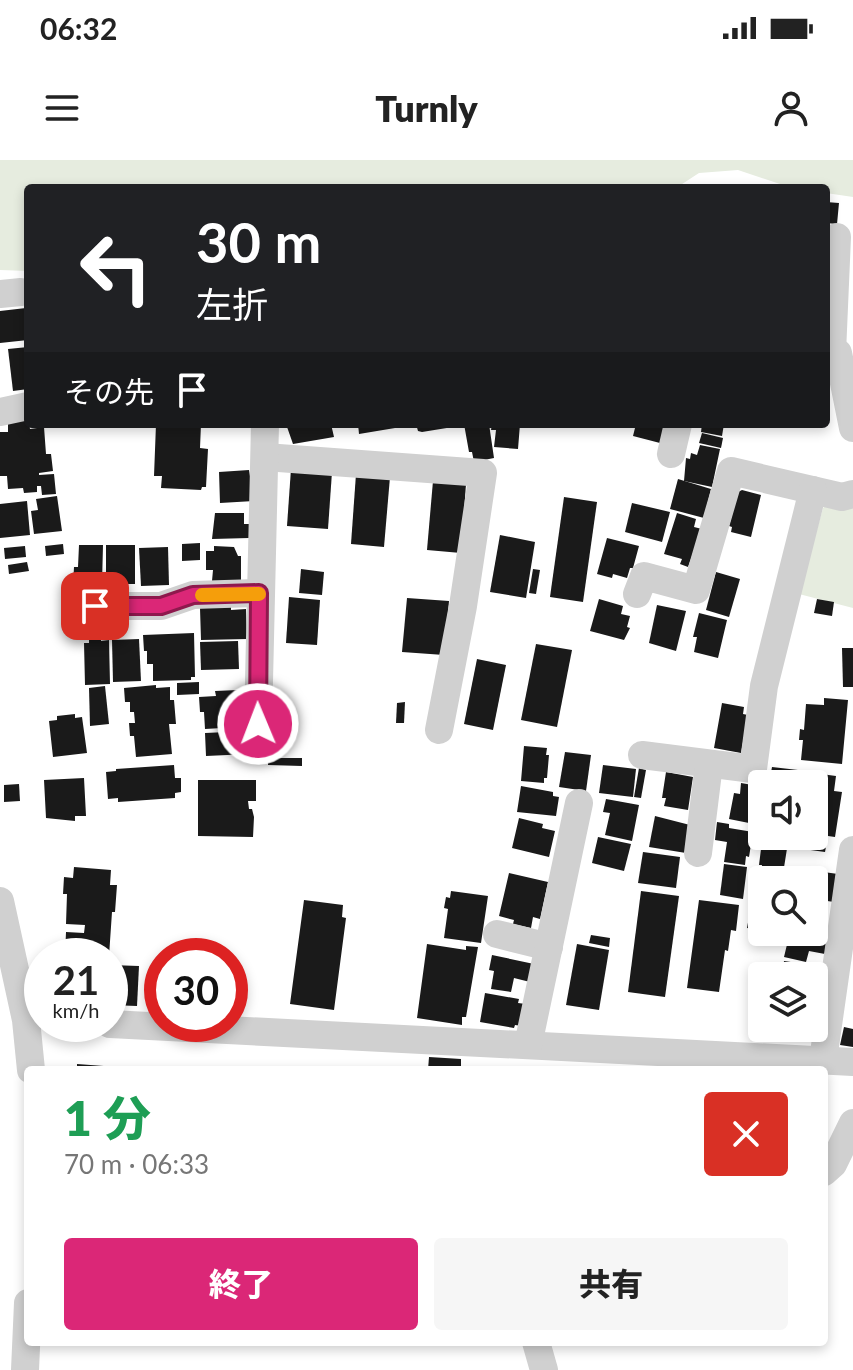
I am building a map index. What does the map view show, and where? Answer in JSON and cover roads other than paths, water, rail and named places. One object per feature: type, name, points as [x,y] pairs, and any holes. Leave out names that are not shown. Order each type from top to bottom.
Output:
[{"type":"street","points":[[837,237],[837,352],[853,428]]},
{"type":"street","points":[[0,412],[24,407]]},
{"type":"street","points":[[258,724],[246,679],[259,593],[265,428]]},
{"type":"street","points":[[671,454],[677,428]]},
{"type":"street","points":[[265,457],[483,473],[494,478],[463,606],[439,730]]},
{"type":"street","points":[[643,576],[696,590],[731,471],[842,497],[853,494]]},
{"type":"street","points":[[642,755],[753,769],[755,686],[813,490]]},
{"type":"street","points":[[110,613],[161,606],[193,595],[259,593]]},
{"type":"street","points":[[698,853],[709,764]]},
{"type":"street","points":[[528,1045],[579,803]]},
{"type":"street","points":[[823,1060],[853,856]]},
{"type":"street","points":[[0,901],[30,1066]]},
{"type":"street","points":[[497,934],[549,947]]},
{"type":"street","points":[[128,1025],[528,1045],[732,1063],[853,1062]]},
{"type":"street","points":[[828,1168],[853,1123]]},
{"type":"street","points":[[25,1370],[26,1346]]},
{"type":"street","points":[[537,1346],[544,1370]]}]
